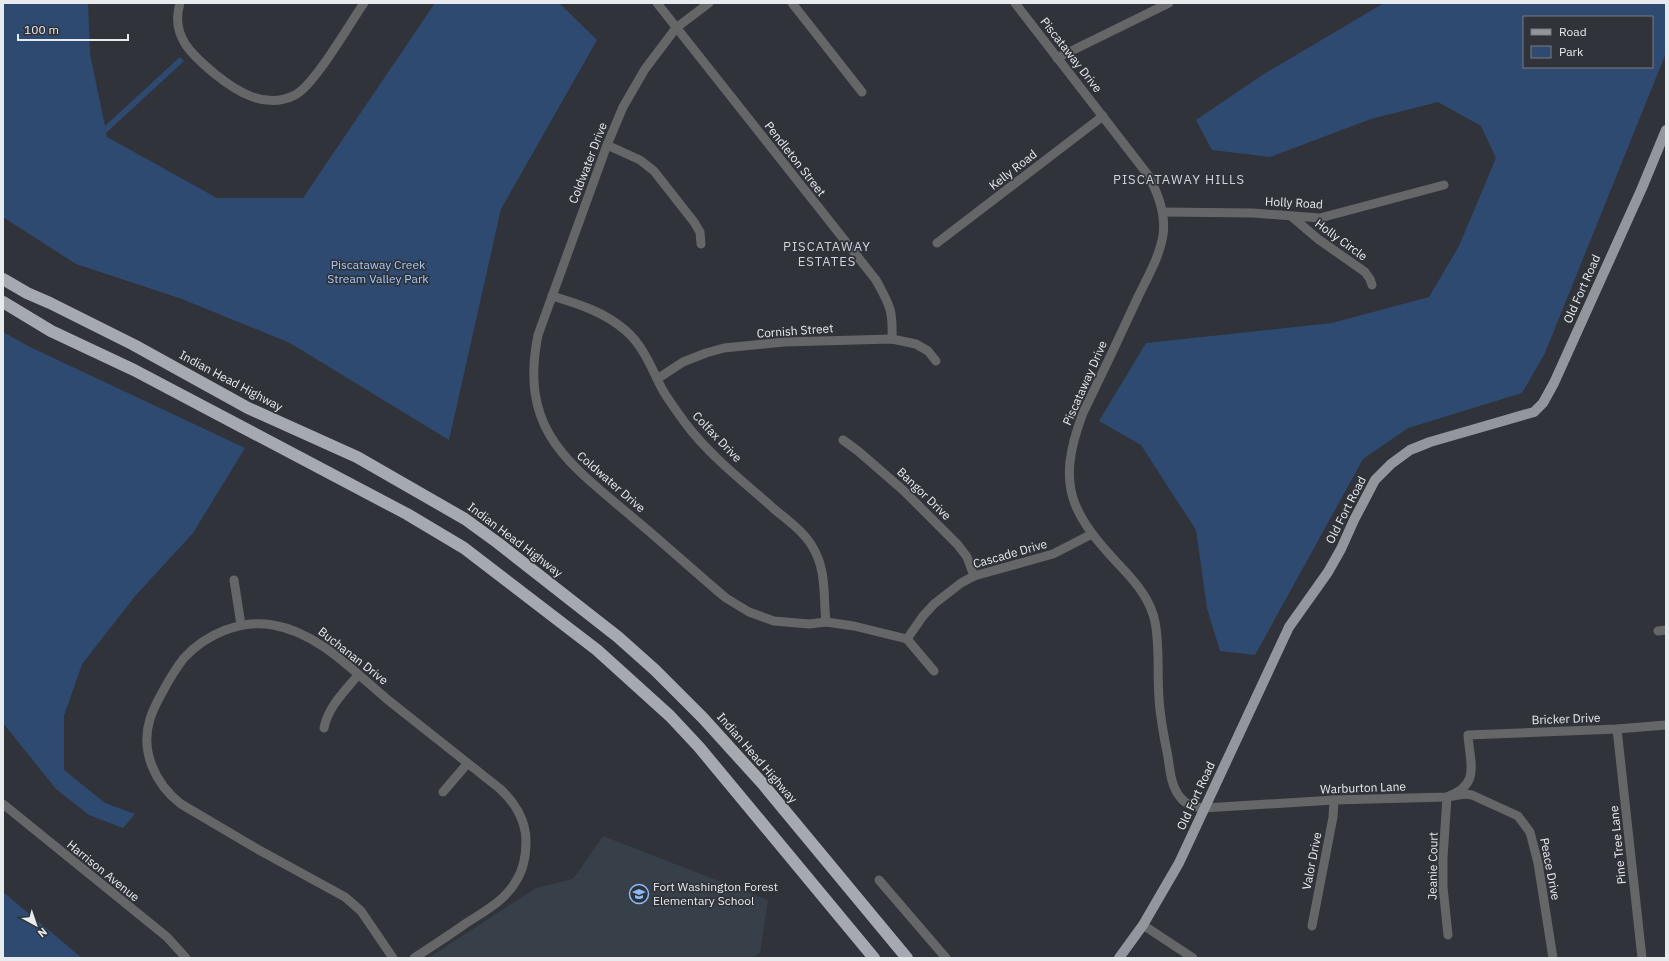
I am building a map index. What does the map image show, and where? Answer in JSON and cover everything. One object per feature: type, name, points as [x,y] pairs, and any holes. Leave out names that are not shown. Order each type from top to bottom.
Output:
[{"type":"highway","name":"Indian Head Highway","points":[[3,279],[28,293],[134,345],[248,408],[357,457],[429,497],[486,534],[618,637],[655,670],[727,742],[907,958]]},
{"type":"highway","points":[[3,302],[52,331],[148,377],[407,514],[464,548],[528,596],[597,650],[670,716],[699,746],[874,958]]},
{"type":"main road","name":"Old Fort Road","points":[[1119,958],[1143,924],[1178,863],[1289,627],[1328,572],[1375,480],[1391,464],[1410,450],[1430,442],[1534,412],[1543,403],[1554,383],[1642,188],[1666,130]]},
{"type":"street","points":[[180,3],[178,21],[179,30],[184,42],[194,56],[239,92],[256,98],[275,100],[292,97],[307,86],[364,3]]},
{"type":"street","name":"Pendleton Street","points":[[657,3],[876,280],[889,303],[892,314],[892,339]]},
{"type":"street","name":"Coldwater Drive","points":[[709,3],[676,28],[644,69],[634,86],[607,145],[538,335],[533,368],[533,383],[537,405],[545,428],[564,457],[581,474],[726,598],[749,612],[774,622],[803,624],[826,622],[866,628],[907,639]]},
{"type":"street","points":[[792,3],[862,92]]},
{"type":"street","name":"Piscataway Drive","points":[[1015,3],[1148,175],[1157,191],[1163,212],[1163,235],[1158,251],[1084,413],[1075,436],[1071,453],[1069,476],[1073,498],[1083,521],[1092,534],[1138,585],[1153,612],[1158,639],[1160,717],[1172,780],[1176,792],[1184,802],[1192,806],[1204,808]]},
{"type":"street","points":[[1057,58],[1169,3]]},
{"type":"street","name":"Kelly Road","points":[[937,243],[1103,116]]},
{"type":"street","points":[[607,145],[640,160],[654,171],[694,222],[700,232],[701,244]]},
{"type":"street","name":"Holly Road","points":[[1163,212],[1254,213],[1320,218],[1444,185]]},
{"type":"street","name":"Holly Circle","points":[[1291,216],[1318,240],[1365,272],[1372,285]]},
{"type":"street","name":"Colfax Drive","points":[[552,296],[596,311],[609,318],[627,332],[639,347],[672,404],[687,425],[718,457],[806,537],[818,557],[822,571],[825,589],[824,604],[826,622]]},
{"type":"street","name":"Cornish Street","points":[[657,379],[683,362],[706,353],[724,348],[784,342],[892,339],[916,344],[928,351],[936,361]]},
{"type":"street","name":"Bangor Drive","points":[[843,440],[903,490],[958,545],[967,557],[974,576]]},
{"type":"street","name":"Cascade Drive","points":[[907,639],[923,616],[934,604],[951,590],[974,576],[1053,554],[1092,534]]},
{"type":"street","points":[[234,580],[241,625]]},
{"type":"street","name":"Buchanan Drive","points":[[393,958],[364,914],[345,897],[252,846],[181,804],[172,797],[154,773],[148,752],[147,736],[150,719],[168,681],[184,658],[219,633],[241,625],[259,622],[305,634],[331,652],[467,764],[499,788],[514,804],[524,826],[526,837],[525,859],[517,881],[500,900],[414,958]]},
{"type":"street","points":[[907,639],[934,671]]},
{"type":"street","points":[[324,728],[327,715],[332,706],[358,675]]},
{"type":"street","name":"Bricker Drive","points":[[1468,735],[1617,729],[1666,725]]},
{"type":"street","name":"Pine Tree Lane","points":[[1617,729],[1642,958]]},
{"type":"street","name":"Warburton Lane","points":[[1204,808],[1334,800],[1447,797],[1463,790],[1471,778],[1468,735]]},
{"type":"street","points":[[443,792],[467,764]]},
{"type":"street","name":"Peace Drive","points":[[1447,797],[1465,794],[1472,795],[1518,816],[1527,827],[1535,850],[1553,958]]},
{"type":"street","name":"Jeanie Court","points":[[1447,797],[1443,858],[1443,887],[1448,935]]},
{"type":"street","name":"Valor Drive","points":[[1312,926],[1334,800]]},
{"type":"street","name":"Harrison Avenue","points":[[3,804],[167,937],[186,958]]},
{"type":"street","points":[[879,880],[946,958]]},
{"type":"street","points":[[1143,924],[1193,958]]},
{"type":"shaded area","name":"Fort Washington Forest Elementary School","points":[[603,836],[768,900],[760,953],[753,958],[428,958],[536,888],[573,879]]},
{"type":"green space","name":"Piscataway Creek Stream Valley Park","points":[[3,3],[88,3],[90,54],[105,126],[180,57],[184,61],[106,133],[107,137],[217,198],[303,198],[435,3],[559,3],[597,40],[501,209],[449,440],[290,343],[182,299],[76,264],[3,217]]},
{"type":"green space","points":[[1384,3],[1666,3],[1666,53],[1545,353],[1522,393],[1408,428],[1363,459],[1255,655],[1220,651],[1207,608],[1196,530],[1141,445],[1099,421],[1146,343],[1332,323],[1429,297],[1459,246],[1496,158],[1481,126],[1438,102],[1371,119],[1270,157],[1212,150],[1196,120],[1264,74]]},
{"type":"green space","points":[[3,332],[30,347],[245,448],[193,533],[136,595],[82,664],[64,716],[64,770],[105,803],[135,814],[123,828],[89,815],[56,789],[3,723]]},
{"type":"green space","points":[[3,892],[82,958],[3,958]]},
{"type":"place","name":"Fort Washington Forest Elementary School","points":[[639,894]]},
{"type":"district","name":"PISCATAWAY HILLS","points":[[1179,179]]},
{"type":"district","name":"PISCATAWAY ESTATES","points":[[827,254]]}]
